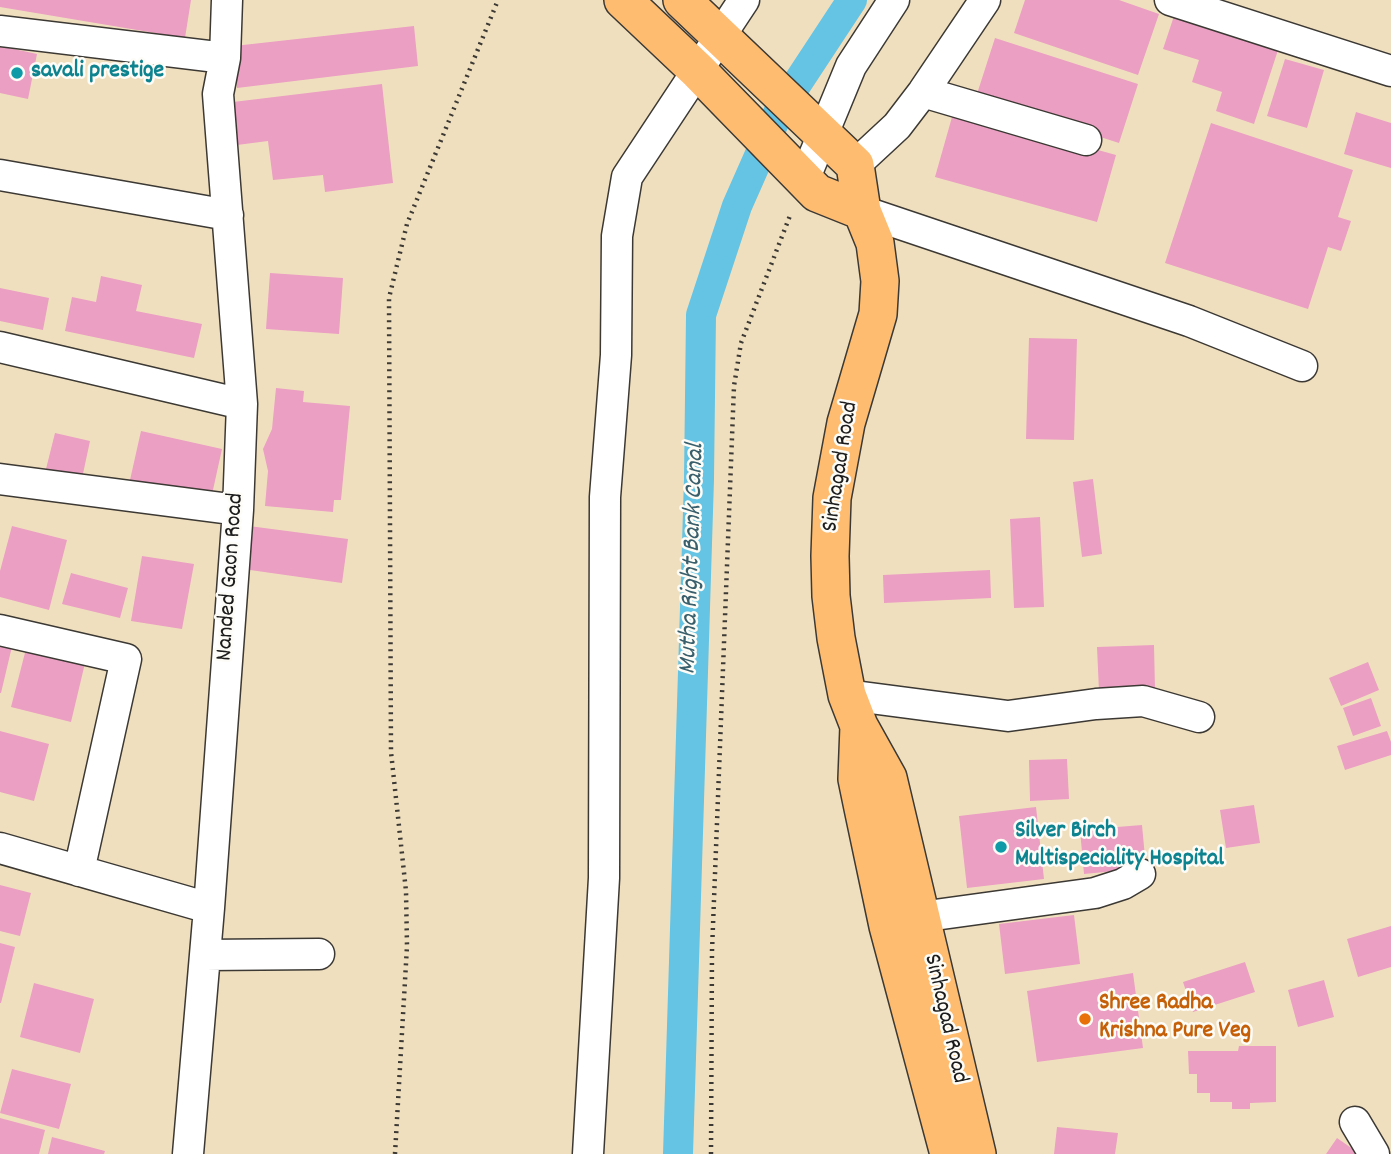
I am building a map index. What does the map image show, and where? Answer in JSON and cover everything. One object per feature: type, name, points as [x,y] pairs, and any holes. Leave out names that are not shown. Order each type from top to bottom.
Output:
[{"type":"main road","points":[[623,0],[663,36],[817,193],[862,211]]},
{"type":"main road","points":[[685,1],[855,165]]},
{"type":"main road","name":"Sinhagad Road","points":[[855,165],[862,211],[875,243],[880,281],[878,314],[846,423],[832,498],[831,596],[836,638],[853,710],[857,779],[868,834],[888,926],[949,1154]]},
{"type":"main road","name":"Sinhagad Road","points":[[853,710],[888,778],[977,1154]]},
{"type":"street","name":"Nanded Gaon Road","points":[[188,1154],[209,908],[242,404],[218,94],[225,58],[227,0]]},
{"type":"street","points":[[588,1154],[604,878],[605,497],[615,355],[617,236],[628,177],[744,0]]},
{"type":"street","points":[[804,180],[851,66],[894,0]]},
{"type":"street","points":[[855,165],[897,126],[985,0]]},
{"type":"street","points":[[1170,0],[1391,71]]},
{"type":"street","points":[[663,36],[685,1]]},
{"type":"street","points":[[0,31],[225,58]]},
{"type":"street","points":[[923,92],[1086,140]]},
{"type":"street","points":[[0,175],[228,215]]},
{"type":"street","points":[[862,211],[1189,321],[1303,366]]},
{"type":"street","points":[[0,347],[242,404]]},
{"type":"street","points":[[0,479],[237,510]]},
{"type":"street","points":[[0,630],[126,659],[79,871]]},
{"type":"street","points":[[853,710],[1008,716],[1096,704],[1143,701],[1199,717]]},
{"type":"street","points":[[0,848],[209,908]]},
{"type":"street","points":[[920,917],[1095,893],[1123,884],[1140,874]]},
{"type":"street","points":[[205,955],[319,954]]},
{"type":"street","points":[[1355,1122],[1374,1154]]},
{"type":"path","points":[[395,1154],[407,946],[406,891],[391,752],[389,298],[407,224],[498,0]]},
{"type":"path","points":[[710,1154],[712,951],[734,386],[741,343],[804,180]]},
{"type":"building","points":[[0,0],[191,0],[185,38],[0,7]]},
{"type":"building","points":[[1025,0],[1119,0],[1159,14],[1138,75],[1014,33]]},
{"type":"building","points":[[1174,16],[1278,50],[1254,124],[1216,111],[1222,92],[1192,82],[1199,60],[1163,49]]},
{"type":"building","points":[[414,26],[418,66],[237,88],[234,46]]},
{"type":"building","points":[[995,38],[1138,84],[1119,143],[976,97]]},
{"type":"building","name":"savali prestige","points":[[0,46],[37,54],[28,99],[0,93]]},
{"type":"building","points":[[1285,59],[1324,70],[1307,128],[1267,116]]},
{"type":"building","points":[[382,84],[393,183],[325,192],[323,175],[273,180],[268,141],[237,145],[233,102]]},
{"type":"building","points":[[954,110],[1116,155],[1097,222],[935,177]]},
{"type":"building","points":[[1356,112],[1391,123],[1391,168],[1344,154]]},
{"type":"building","points":[[1211,123],[1353,170],[1338,217],[1351,221],[1341,251],[1328,247],[1308,309],[1165,263]]},
{"type":"building","points":[[270,273],[343,278],[339,334],[266,329]]},
{"type":"building","points":[[101,276],[142,285],[136,311],[202,324],[194,358],[65,331],[72,297],[96,302]]},
{"type":"building","points":[[0,288],[49,298],[43,330],[0,321]]},
{"type":"building","points":[[1029,338],[1077,339],[1074,440],[1026,439]]},
{"type":"building","points":[[276,388],[304,391],[303,402],[350,406],[341,500],[334,500],[333,512],[265,506],[268,471],[263,449],[272,429]]},
{"type":"building","points":[[141,431],[222,449],[211,499],[130,480]]},
{"type":"building","points":[[55,433],[90,441],[81,483],[45,473]]},
{"type":"building","points":[[1093,479],[1102,554],[1082,557],[1073,482]]},
{"type":"building","points":[[1040,517],[1044,607],[1014,608],[1010,519]]},
{"type":"building","points":[[12,526],[67,540],[49,610],[0,597],[0,571]]},
{"type":"building","points":[[249,526],[348,539],[342,583],[243,569]]},
{"type":"building","points":[[142,556],[194,564],[182,629],[131,621]]},
{"type":"building","points":[[990,570],[991,598],[884,603],[883,575]]},
{"type":"building","points":[[71,573],[128,588],[120,618],[62,604]]},
{"type":"building","points":[[0,635],[14,638],[1,693],[0,693]]},
{"type":"building","points":[[27,645],[86,659],[71,722],[11,707]]},
{"type":"building","points":[[1154,645],[1155,689],[1099,691],[1097,647]]},
{"type":"building","points":[[1368,662],[1379,690],[1341,706],[1329,678]]},
{"type":"building","points":[[1371,698],[1381,726],[1353,736],[1343,708]]},
{"type":"building","points":[[0,731],[49,744],[34,801],[0,792]]},
{"type":"building","points":[[1387,731],[1391,742],[1391,755],[1345,770],[1337,746]]},
{"type":"building","points":[[1067,759],[1069,799],[1030,801],[1029,760]]},
{"type":"building","points":[[1254,805],[1260,843],[1226,848],[1220,810]]},
{"type":"building","name":"Silver Birch Multispeciality Hospital","points":[[1036,807],[1044,879],[967,888],[959,816]]},
{"type":"building","points":[[1142,825],[1146,868],[1084,874],[1080,830]]},
{"type":"building","points":[[0,885],[31,893],[20,936],[0,931]]},
{"type":"building","points":[[1074,915],[1080,964],[1005,974],[999,924]]},
{"type":"building","points":[[1391,926],[1391,967],[1358,977],[1347,939]]},
{"type":"building","points":[[0,943],[15,947],[1,1003],[0,1003]]},
{"type":"building","points":[[1245,962],[1255,992],[1193,1012],[1183,982]]},
{"type":"building","name":"Shree Radha Krishna Pure Veg","points":[[1133,973],[1143,1048],[1037,1062],[1027,991]]},
{"type":"building","points":[[1324,980],[1334,1017],[1298,1027],[1288,990]]},
{"type":"building","points":[[34,983],[94,999],[80,1053],[20,1037]]},
{"type":"building","points":[[1239,1046],[1276,1046],[1276,1102],[1250,1103],[1250,1109],[1232,1109],[1232,1102],[1210,1102],[1210,1093],[1197,1093],[1197,1074],[1189,1074],[1188,1051],[1238,1051]]},
{"type":"building","points":[[12,1069],[71,1084],[59,1129],[0,1113]]},
{"type":"building","points":[[0,1118],[45,1130],[39,1154],[0,1154]]},
{"type":"building","points":[[1057,1127],[1118,1133],[1115,1154],[1054,1154]]},
{"type":"building","points":[[52,1137],[105,1151],[104,1154],[48,1154]]},
{"type":"building","points":[[1337,1138],[1360,1154],[1326,1154]]},
{"type":"waterway","name":"Mutha Right Bank Canal","points":[[678,1154],[699,479],[701,315],[737,206],[779,111],[852,0]]},
{"type":"place","name":"savali prestige","points":[[17,73]]},
{"type":"place","name":"Silver Birch Multispeciality Hospital","points":[[1001,847]]},
{"type":"place","name":"Shree Radha Krishna Pure Veg","points":[[1085,1019]]}]
